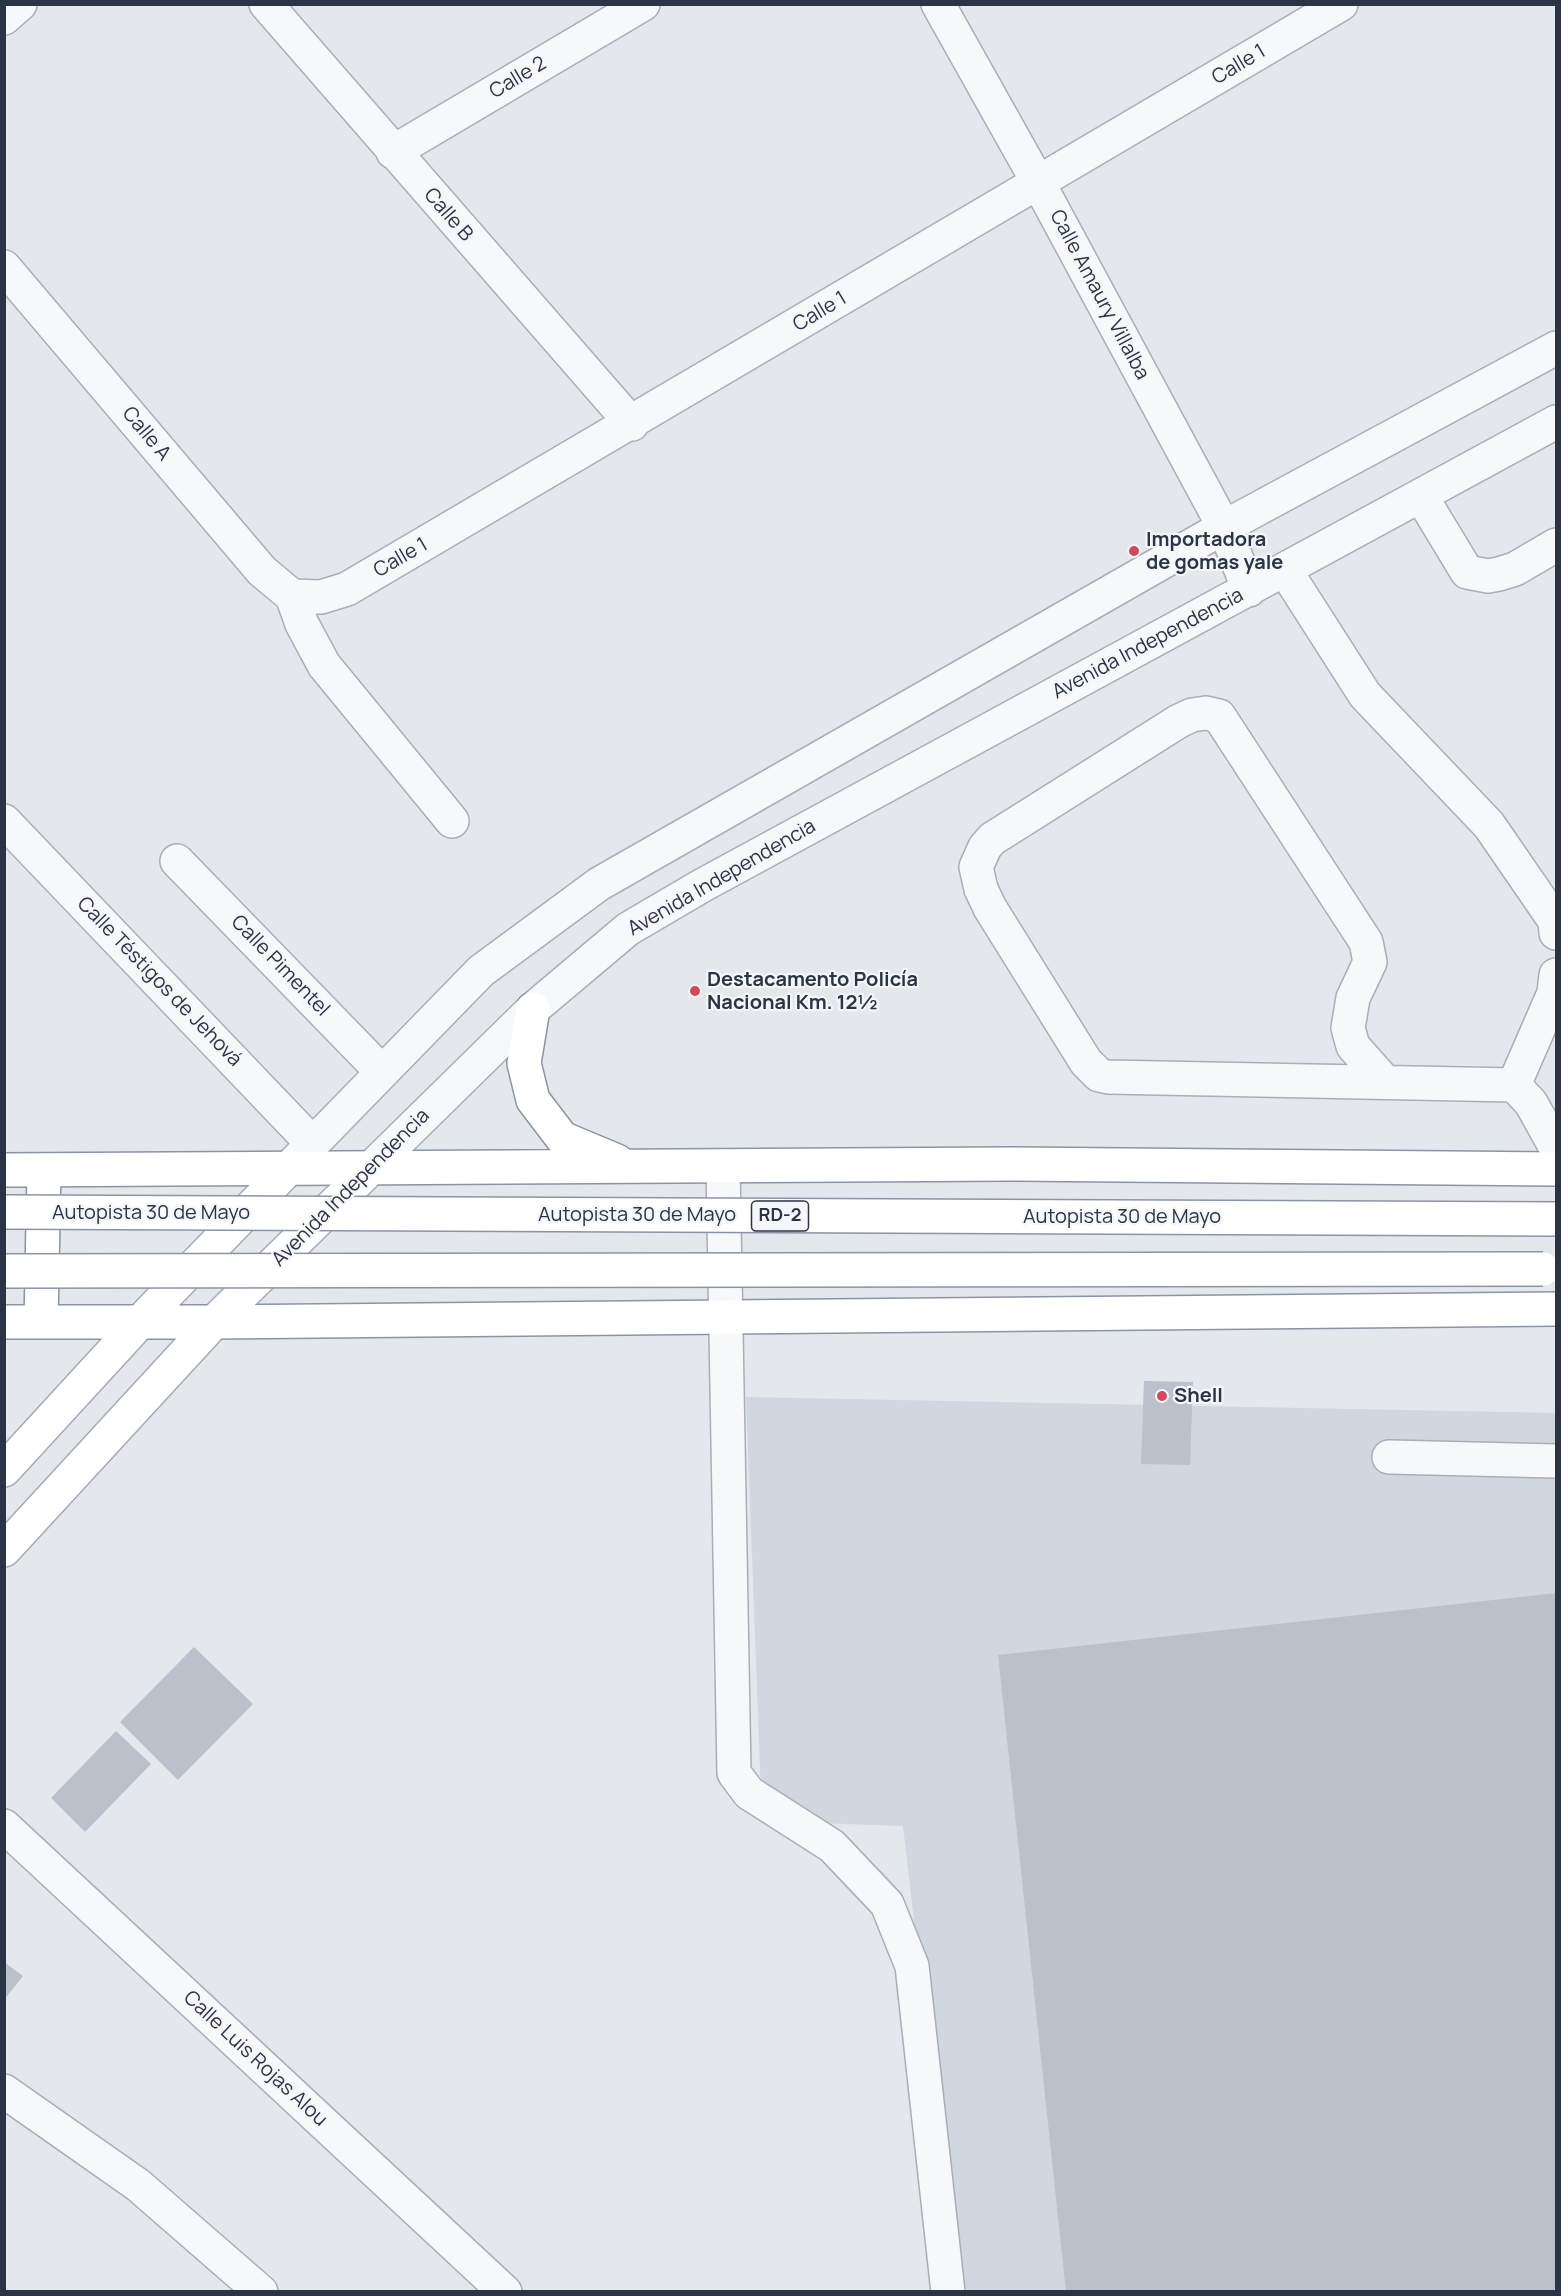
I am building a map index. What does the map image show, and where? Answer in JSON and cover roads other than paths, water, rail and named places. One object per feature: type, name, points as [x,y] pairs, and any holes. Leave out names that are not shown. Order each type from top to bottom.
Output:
[{"type":"main road","points":[[533,1009],[524,1063],[533,1100],[562,1138],[630,1167]]},
{"type":"main road","points":[[4,1170],[1013,1164],[1557,1169]]},
{"type":"main road","name":"Avenida Independencia","points":[[4,1550],[214,1322],[371,1168]]},
{"type":"main road","points":[[4,1470],[139,1323],[288,1169]]},
{"type":"main road","points":[[41,1322],[44,1170]]},
{"type":"main road","name":"Autopista 30 de Mayo","points":[[4,1212],[1557,1219]]},
{"type":"main road","points":[[4,1270],[1550,1269]]},
{"type":"main road","points":[[4,1322],[139,1323],[1557,1309]]},
{"type":"street","points":[[4,18],[20,4]]},
{"type":"street","name":"Calle B","points":[[266,4],[632,424]]},
{"type":"street","name":"Calle 2","points":[[393,152],[643,4]]},
{"type":"street","name":"Calle Amaury Villalba","points":[[938,4],[1039,184],[1224,527],[1249,590]]},
{"type":"street","name":"Calle 1","points":[[292,596],[321,597],[347,590],[1341,4]]},
{"type":"street","name":"Calle A","points":[[4,267],[262,571],[292,596]]},
{"type":"street","points":[[288,1169],[481,971],[599,885],[1224,527],[1557,348]]},
{"type":"street","name":"Avenida Independencia","points":[[371,1168],[533,1009],[628,929],[693,891],[1557,422]]},
{"type":"street","points":[[1421,496],[1467,572],[1488,576],[1499,574],[1515,568],[1557,544]]},
{"type":"street","points":[[1285,570],[1365,695],[1489,825],[1555,921],[1557,933]]},
{"type":"street","points":[[292,596],[302,624],[324,665],[452,821]]},
{"type":"street","points":[[1385,1082],[1353,1046],[1348,1028],[1353,998],[1370,962],[1366,942],[1219,717],[1206,713],[1192,715],[1179,721],[992,839],[984,847],[976,867],[977,878],[986,898],[1086,1062],[1099,1075],[1108,1077],[1514,1085],[1532,1102],[1557,1148]]},
{"type":"street","name":"Calle Téstigos de Jehová","points":[[4,821],[313,1144]]},
{"type":"street","name":"Calle Pimentel","points":[[177,861],[382,1072]]},
{"type":"street","points":[[1514,1085],[1554,993],[1557,975]]},
{"type":"street","points":[[723,1166],[734,1773],[749,1793],[832,1846],[887,1904],[912,1966],[948,2292]]},
{"type":"street","points":[[1389,1457],[1557,1461]]},
{"type":"street","name":"Calle Luis Rojas Alou","points":[[4,1826],[505,2292]]},
{"type":"street","points":[[4,2091],[138,2185],[261,2292]]},
{"type":"place","name":"Importadora de gomas yale","points":[[1134,551]]},
{"type":"place","name":"Destacamento Policía Nacional Km. 12½","points":[[695,991]]},
{"type":"place","name":"Shell","points":[[1162,1396]]}]
